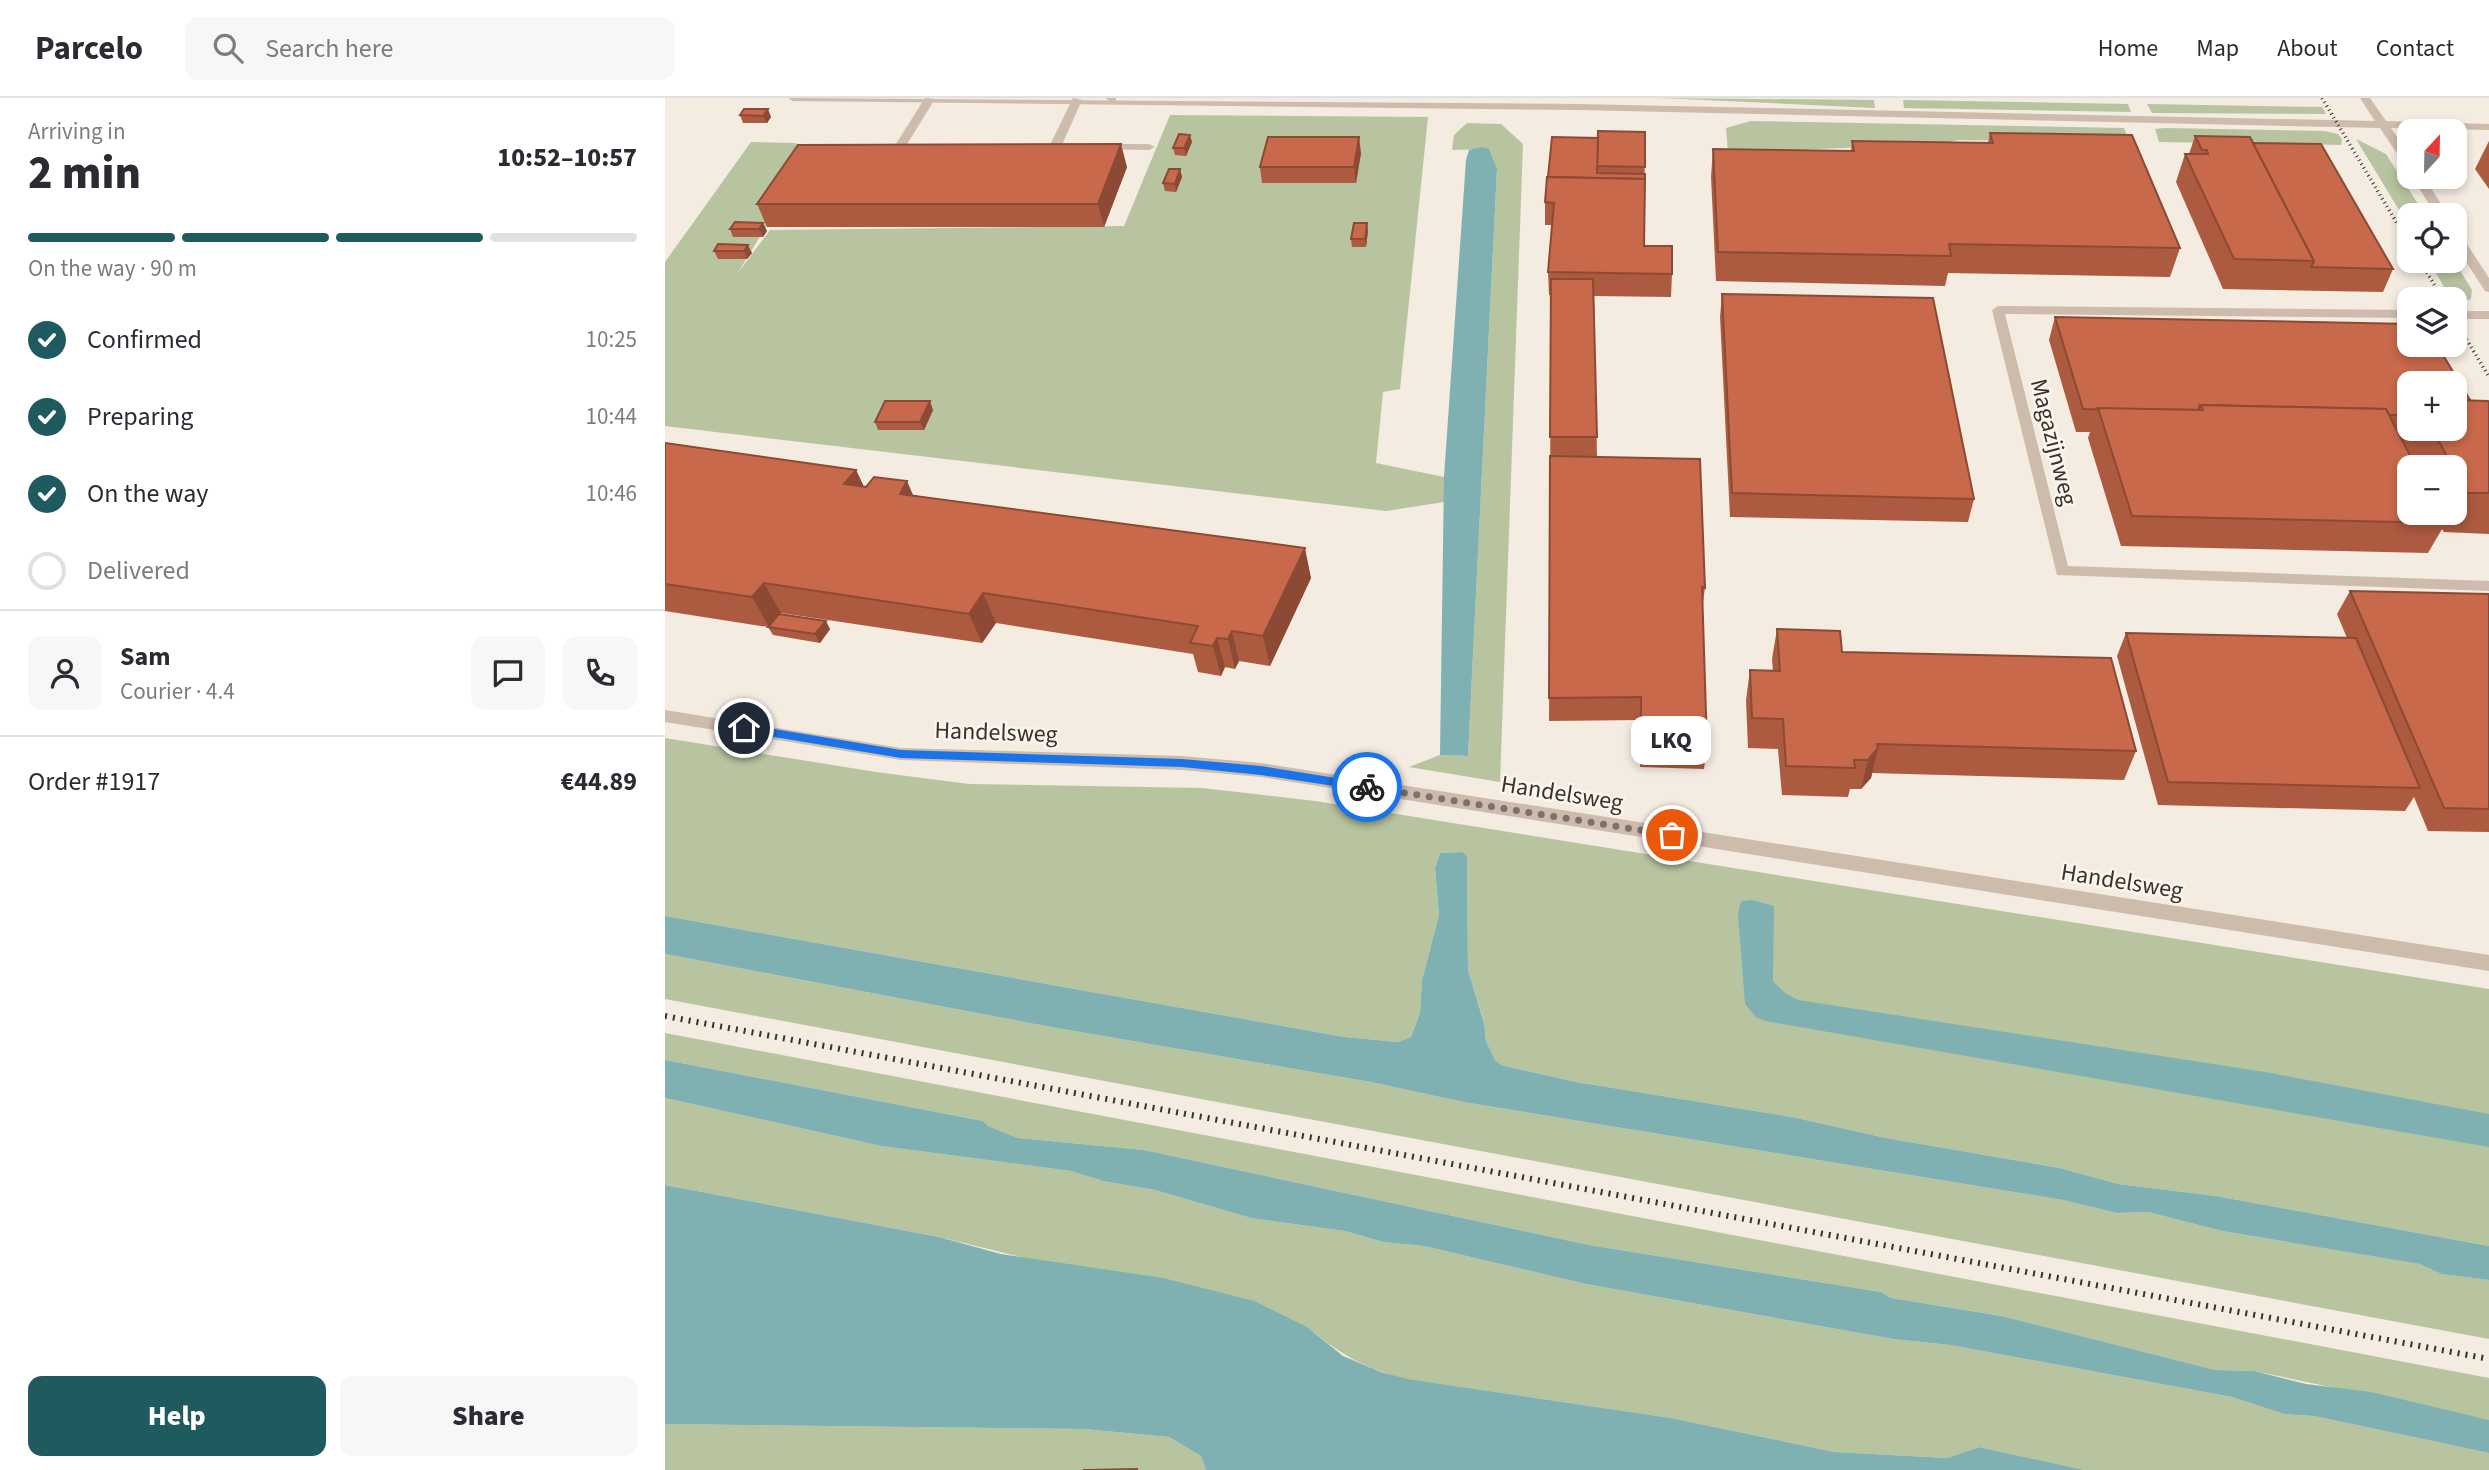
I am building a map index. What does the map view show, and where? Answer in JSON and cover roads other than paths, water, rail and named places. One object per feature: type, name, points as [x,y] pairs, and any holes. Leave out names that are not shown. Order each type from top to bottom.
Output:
[{"type":"street","points":[[793,98],[1578,103],[2489,127]]},
{"type":"street","points":[[2365,98],[2397,145]]},
{"type":"street","points":[[900,147],[930,99]]},
{"type":"street","points":[[1055,147],[1077,100]]},
{"type":"street","points":[[886,147],[913,147]]},
{"type":"street","points":[[1042,147],[1068,147]]},
{"type":"street","points":[[1082,147],[1150,147]]},
{"type":"street","points":[[2467,254],[2489,288]]},
{"type":"street","name":"Magazijnweg","points":[[2397,314],[1998,310],[2062,571],[2489,586]]},
{"type":"street","points":[[2467,315],[2489,315]]},
{"type":"street","name":"Handelsweg","points":[[665,716],[901,754],[1182,763],[1261,770],[2489,963]]},
{"type":"water","points":[[1481,147],[1489,149],[1497,168],[1468,756],[1440,755],[1444,477],[1466,160],[1469,150]]},
{"type":"water","points":[[1462,852],[1467,856],[1468,970],[1484,1023],[1486,1041],[1495,1060],[1501,1065],[1576,1082],[1792,1117],[1886,1138],[2060,1168],[2118,1184],[2216,1196],[2489,1246],[2489,1280],[2441,1274],[2420,1264],[2222,1231],[2148,1212],[2117,1213],[2063,1200],[1463,1102],[1371,1082],[1051,1027],[665,954],[665,916],[1345,1037],[1398,1042],[1411,1037],[1420,1013],[1422,980],[1439,915],[1435,868],[1440,853]]},
{"type":"water","points":[[1752,900],[1774,906],[1773,981],[1785,993],[1798,1000],[2265,1072],[2489,1114],[2489,1147],[1765,1021],[1756,1017],[1745,1004],[1738,914],[1741,901]]},
{"type":"water","points":[[665,1060],[983,1121],[988,1126],[1018,1138],[1144,1150],[1589,1245],[1881,1292],[1891,1298],[2002,1316],[2215,1370],[2254,1371],[2306,1384],[2371,1392],[2489,1420],[2489,1453],[2314,1416],[2284,1414],[2232,1397],[1950,1345],[1893,1339],[1586,1284],[1424,1246],[1383,1242],[1345,1231],[1251,1218],[1155,1190],[1103,1181],[1071,1171],[881,1146],[665,1098]]},
{"type":"water","points":[[665,1185],[939,1237],[1001,1254],[1163,1278],[1254,1301],[1307,1327],[1343,1356],[1381,1372],[1408,1379],[1671,1418],[1835,1452],[1947,1458],[1979,1447],[2085,1470],[1206,1470],[1201,1456],[1169,1437],[1084,1429],[665,1424]]},
{"type":"railway","points":[[2322,98],[2397,223]]},
{"type":"railway","points":[[2427,273],[2436,287]]},
{"type":"railway","points":[[2467,340],[2489,377]]},
{"type":"railway","points":[[665,1016],[2489,1359]]},
{"type":"place","name":"LKQ","points":[[1672,835]]}]
